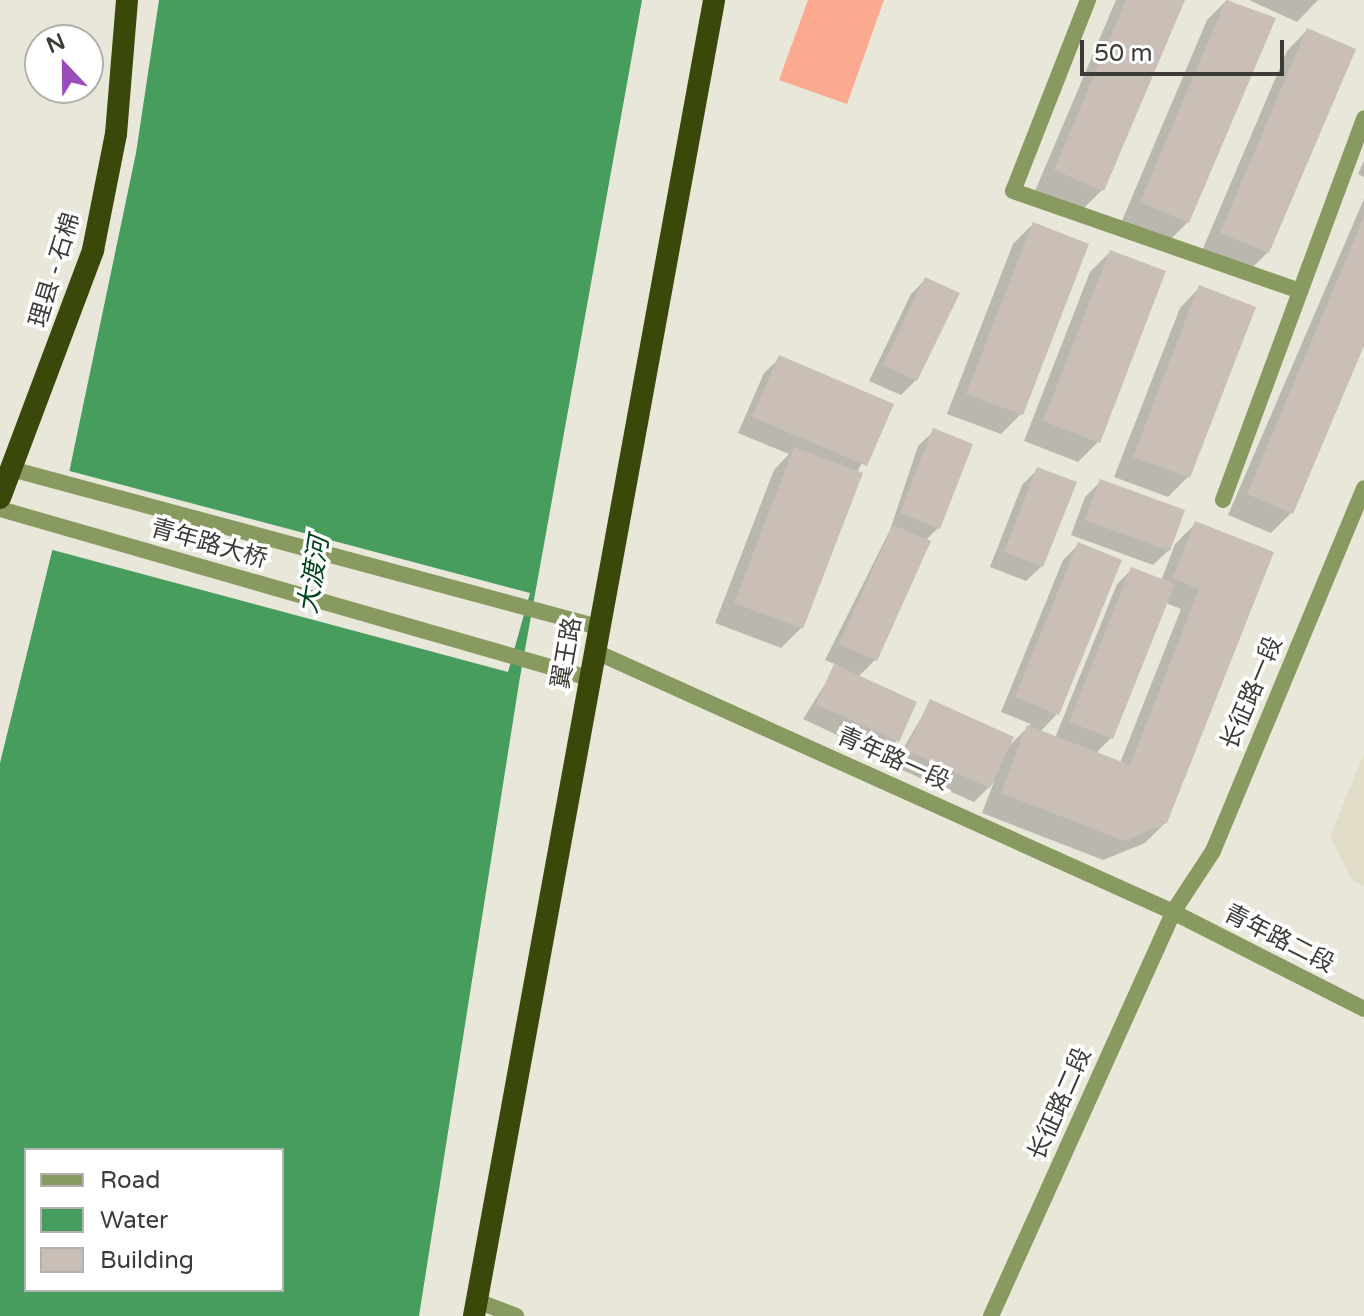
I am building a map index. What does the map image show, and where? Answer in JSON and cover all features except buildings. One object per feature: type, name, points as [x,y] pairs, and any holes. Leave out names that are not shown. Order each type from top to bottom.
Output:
[{"type":"highway","name":"理县 - 石棉","points":[[0,498],[15,470],[93,250],[116,134],[127,0]]},
{"type":"highway","name":"翼王路","points":[[476,1308],[714,0]]},
{"type":"street","points":[[1088,0],[1013,191],[1300,291]]},
{"type":"street","points":[[1223,500],[1364,118]]},
{"type":"street","name":"青年路大桥","points":[[15,470],[598,627]]},
{"type":"street","name":"长征路一段","points":[[1173,912],[1213,851],[1364,488]]},
{"type":"street","name":"青年路大桥","points":[[0,509],[589,678]]},
{"type":"street","name":"青年路一段","points":[[594,651],[1173,912]]},
{"type":"street","name":"青年路二段","points":[[1173,912],[1364,1009]]},
{"type":"street","name":"长征路二段","points":[[991,1316],[1173,912]]},
{"type":"street","points":[[476,1308],[516,1316]]},
{"type":"shaded area","points":[[808,0],[884,0],[847,104],[779,80]]},
{"type":"shaded area","points":[[1364,754],[1364,886],[1352,880],[1330,836]]},
{"type":"water","name":"大渡河","points":[[159,0],[642,0],[519,683],[419,1316],[0,1316],[0,763],[56,535],[136,153]]},
{"type":"pier","points":[[66,470],[530,593],[508,672],[49,549]]}]
